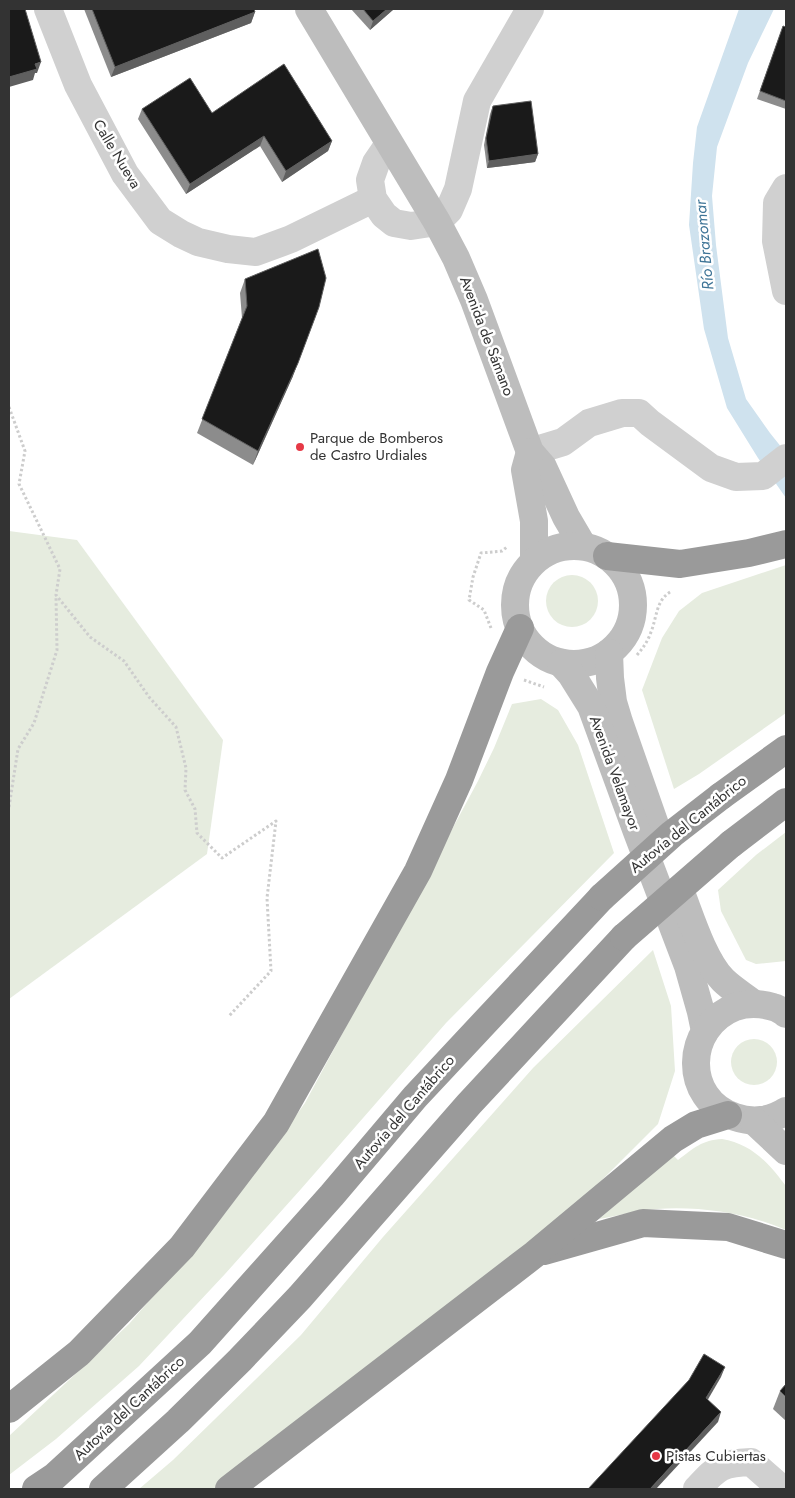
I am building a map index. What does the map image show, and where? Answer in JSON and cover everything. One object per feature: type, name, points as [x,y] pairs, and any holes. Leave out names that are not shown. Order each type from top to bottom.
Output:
[{"type":"highway","points":[[595,551],[680,564],[749,553],[786,544]]},
{"type":"highway","points":[[9,1409],[79,1353],[182,1247],[276,1123],[418,871],[459,780],[500,672],[520,628]]},
{"type":"highway","name":"Autovía del Cantábrico","points":[[36,1489],[54,1477],[200,1343],[332,1195],[414,1096],[602,896],[672,834],[786,749]]},
{"type":"highway","points":[[103,1489],[240,1360],[300,1296],[469,1104],[624,937],[731,844],[786,802]]},
{"type":"highway","points":[[228,1489],[536,1254],[673,1139],[696,1125],[741,1118]]},
{"type":"highway","points":[[536,1254],[643,1223],[728,1227],[786,1245]]},
{"type":"street","name":"Calle Nueva","points":[[48,9],[78,85],[125,174],[160,221],[181,234],[198,242],[228,249],[256,252],[292,239],[373,199]]},
{"type":"street","name":"Avenida de Sámano","points":[[309,9],[437,222],[456,258],[474,300],[530,452],[543,467],[566,517],[595,551]]},
{"type":"street","points":[[390,144],[376,163],[370,180],[373,199],[384,215],[394,223],[411,226],[437,222],[449,210],[458,190],[477,101],[530,9]]},
{"type":"street","points":[[786,188],[778,203],[776,241],[786,291]]},
{"type":"street","points":[[530,452],[563,442],[589,423],[622,413],[639,413],[711,468],[736,477],[763,476],[786,458]]},
{"type":"street","name":"Avenida de Sámano","points":[[530,452],[525,470],[534,521],[534,560]]},
{"type":"street","points":[[566,546],[595,551],[618,566],[627,580],[632,596],[632,612],[628,628],[620,642],[609,653],[594,661],[578,664],[561,663],[544,657],[530,645],[520,628],[515,612],[516,593],[522,575],[534,560],[557,548],[566,546]]},
{"type":"street","name":"Avenida Velamayor","points":[[609,653],[613,702],[619,722],[652,818],[695,930],[712,966],[722,980],[754,1004]]},
{"type":"street","name":"Avenida Velamayor","points":[[561,663],[571,674],[591,706],[688,966],[705,1031]]},
{"type":"street","points":[[786,1014],[772,1007],[754,1004],[726,1011],[714,1019],[705,1031],[698,1046],[696,1062],[698,1078],[704,1093],[715,1106],[741,1118],[786,1151]]},
{"type":"street","points":[[741,1118],[770,1119],[786,1111]]},
{"type":"street","points":[[697,1489],[717,1469],[734,1462],[751,1462],[782,1489]]},
{"type":"path","points":[[9,407],[24,451],[19,484],[60,569],[56,596],[57,650],[34,723],[18,749],[9,807]]},
{"type":"path","points":[[56,596],[90,637],[124,661],[149,697],[176,727],[186,768],[185,790],[195,809],[197,833],[222,858],[276,820],[267,898],[271,971],[229,1016]]},
{"type":"shaded area","points":[[9,531],[77,540],[223,740],[207,854],[9,999]]},
{"type":"shaded area","points":[[786,565],[786,713],[699,774],[674,789],[642,690],[662,638],[679,611],[702,593]]},
{"type":"shaded area","points":[[572,575],[586,579],[594,587],[598,601],[594,615],[586,623],[572,627],[558,623],[550,615],[546,601],[550,587],[558,579]]},
{"type":"shaded area","points":[[541,699],[558,710],[578,745],[614,853],[446,1023],[225,1274],[139,1366],[56,1439],[9,1475],[9,1436],[129,1324],[226,1212],[305,1103],[478,781],[512,704]]},
{"type":"shaded area","points":[[786,832],[786,961],[756,964],[746,960],[721,911],[718,890],[756,855]]},
{"type":"shaded area","points":[[653,950],[671,1006],[675,1071],[658,1124],[579,1203],[217,1489],[139,1489],[173,1460],[301,1335],[383,1237],[533,1068]]},
{"type":"shaded area","points":[[750,1039],[758,1039],[767,1043],[773,1049],[777,1062],[773,1075],[767,1081],[758,1085],[750,1085],[741,1081],[735,1075],[731,1066],[731,1058],[735,1049],[741,1043]]},
{"type":"shaded area","points":[[722,1139],[739,1144],[754,1152],[784,1183],[787,1195],[786,1230],[739,1215],[673,1208],[635,1212],[599,1219],[673,1155],[678,1160],[704,1143]]},
{"type":"water","name":"Río Brazomar","points":[[739,9],[774,9],[748,63],[717,147],[712,196],[716,245],[728,338],[746,399],[786,453],[786,498],[727,408],[704,329],[689,225],[697,127]]},
{"type":"building","points":[[9,9],[25,9],[41,62],[35,64],[37,69],[9,77]]},
{"type":"building","points":[[92,9],[254,9],[255,12],[115,67]]},
{"type":"building","points":[[363,9],[387,9],[373,21]]},
{"type":"building","points":[[783,26],[786,27],[786,101],[760,91]]},
{"type":"building","points":[[284,64],[332,141],[286,171],[264,136],[190,184],[142,109],[190,78],[212,113]]},
{"type":"building","points":[[531,101],[538,154],[489,161],[486,138],[493,106]]},
{"type":"building","points":[[318,249],[326,278],[319,307],[298,363],[258,451],[202,419],[247,306],[245,279]]},
{"type":"building","name":"Pistas Cubiertas","points":[[704,1354],[725,1367],[706,1398],[721,1412],[650,1489],[588,1489],[689,1380]]},
{"type":"building","points":[[786,1384],[786,1397],[780,1391]]},
{"type":"place","name":"Parque de Bomberos de Castro Urdiales","points":[[300,447]]},
{"type":"place","name":"Pistas Cubiertas","points":[[656,1456]]}]
